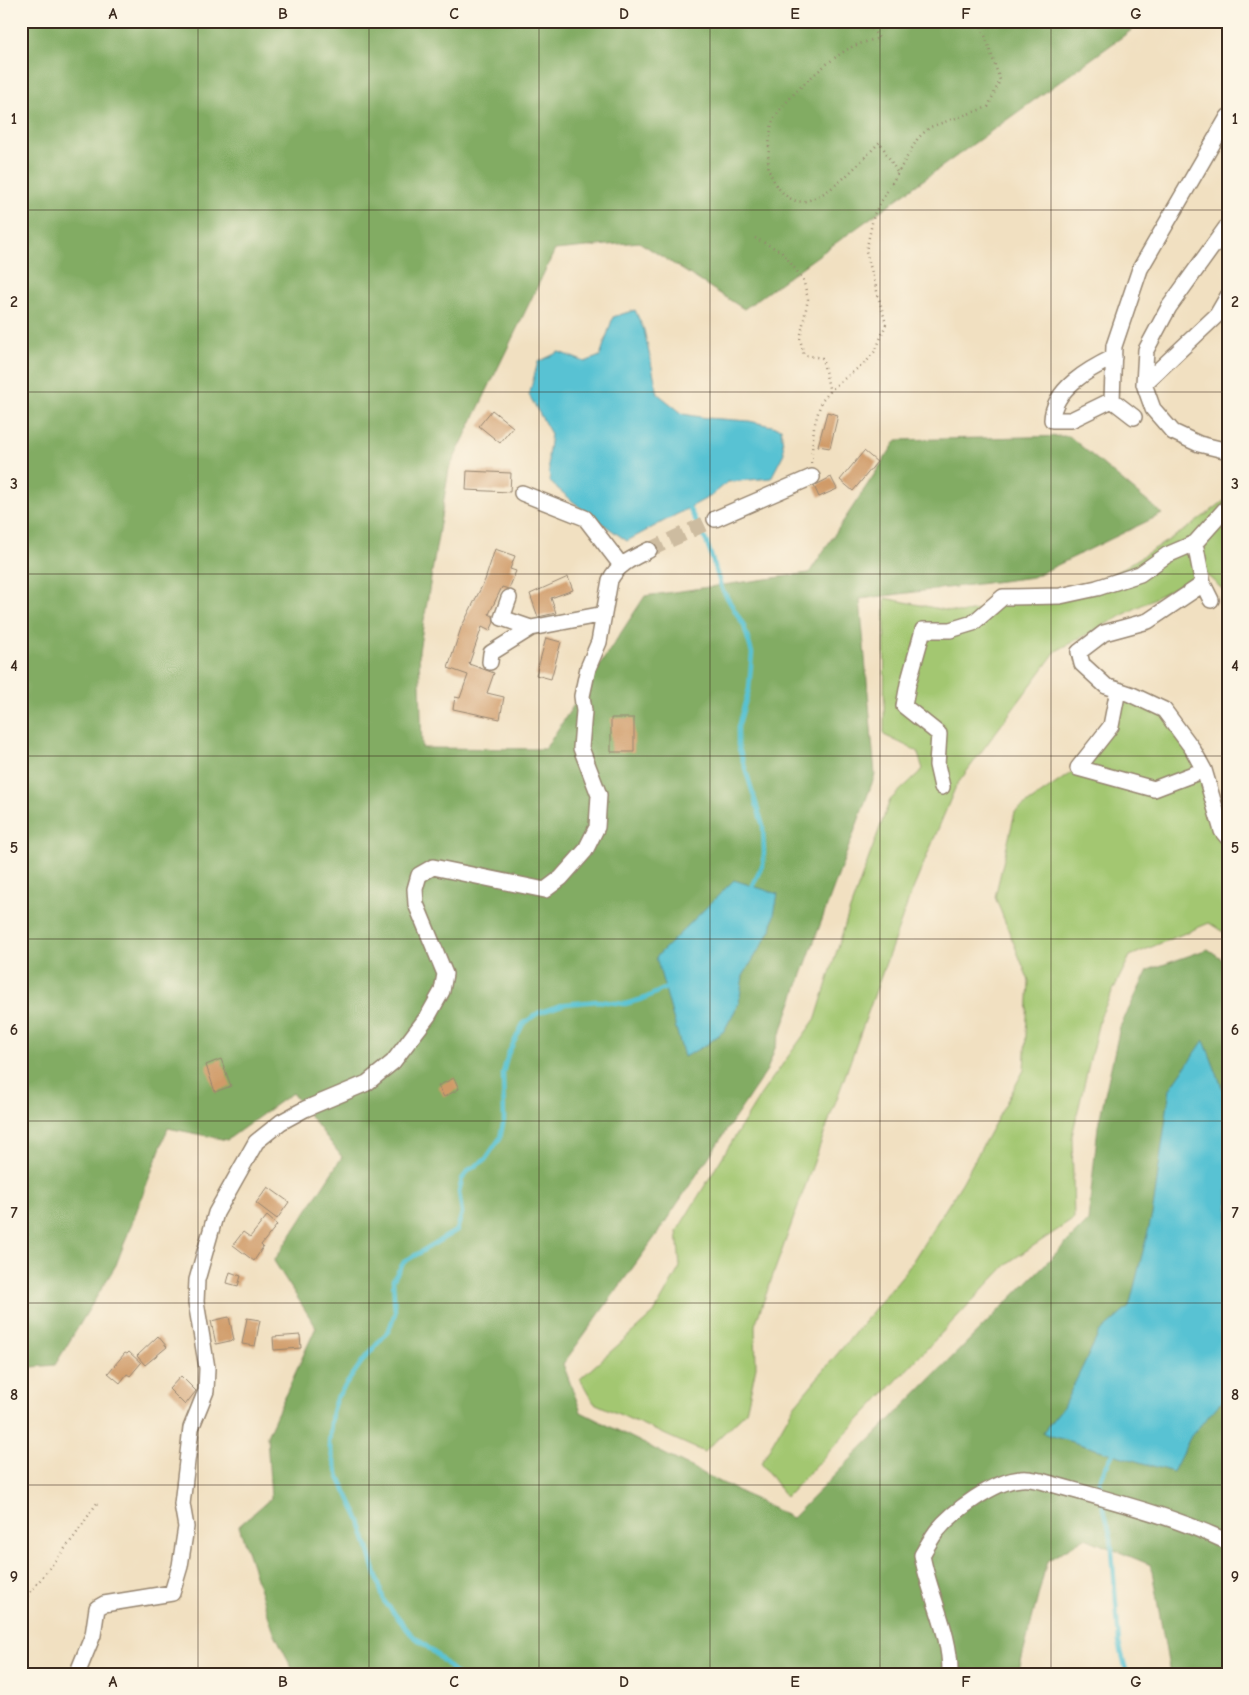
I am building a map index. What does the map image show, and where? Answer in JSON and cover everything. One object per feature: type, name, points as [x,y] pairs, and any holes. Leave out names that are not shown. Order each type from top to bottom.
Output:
[{"type":"street","points":[[1112,400],[1114,346],[1140,269],[1228,117]]},
{"type":"street","points":[[1227,452],[1198,444],[1173,432],[1153,409],[1144,384],[1146,350],[1169,307],[1228,225]]},
{"type":"street","points":[[1144,384],[1217,315],[1228,296]]},
{"type":"street","points":[[1112,400],[1071,420],[1052,420],[1052,409],[1060,396],[1086,371],[1114,357]]},
{"type":"street","points":[[1112,400],[1134,417]]},
{"type":"street","points":[[715,519],[812,477]]},
{"type":"street","points":[[522,493],[585,518],[621,565]]},
{"type":"street","points":[[942,787],[937,765],[939,734],[904,706],[923,630],[950,630],[973,623],[1003,597],[1060,596],[1097,588],[1140,574],[1168,555],[1195,543],[1228,506]]},
{"type":"street","points":[[1195,543],[1204,584],[1212,600]]},
{"type":"street","points":[[77,1674],[93,1635],[97,1608],[104,1604],[172,1593],[178,1575],[186,1527],[182,1504],[191,1428],[206,1391],[207,1368],[196,1302],[197,1280],[216,1213],[256,1142],[281,1122],[305,1109],[367,1083],[393,1062],[428,1016],[442,991],[446,974],[416,904],[415,889],[419,874],[433,867],[545,890],[561,878],[586,851],[597,827],[599,795],[581,748],[584,710],[582,696],[588,668],[599,642],[610,580],[621,565],[649,550]]},
{"type":"street","points":[[1204,584],[1148,621],[1104,633],[1079,652],[1082,664],[1106,686],[1164,710],[1204,770],[1222,831],[1228,838]]},
{"type":"street","points":[[509,598],[502,618],[531,628]]},
{"type":"street","points":[[490,662],[491,653],[531,628],[604,614]]},
{"type":"street","points":[[1118,690],[1111,726],[1078,768],[1154,789],[1204,770]]},
{"type":"street","points":[[950,1674],[950,1656],[935,1599],[926,1581],[922,1555],[937,1531],[980,1495],[1002,1484],[1022,1479],[1041,1481],[1157,1515],[1204,1531],[1228,1542]]},
{"type":"path","points":[[826,21],[840,27],[867,23],[879,38],[850,48],[829,63],[796,92],[772,122],[768,168],[778,188],[791,200],[805,201],[826,192],[880,142],[897,172]]},
{"type":"path","points":[[812,477],[810,456],[814,427],[821,402],[876,350],[886,324],[866,251],[874,214],[918,138],[930,127],[988,107],[1000,80],[980,21]]},
{"type":"path","points":[[755,238],[782,252],[803,280],[808,299],[800,339],[804,355],[822,358],[830,392]]},
{"type":"path","points":[[21,1604],[74,1537],[97,1503]]},
{"type":"green space","points":[[21,21],[1141,21],[1140,24],[744,309],[639,242],[555,250],[449,469],[419,651],[422,748],[545,749],[645,596],[809,573],[897,440],[1069,436],[1162,514],[1033,577],[860,599],[875,775],[767,1070],[655,1237],[563,1364],[581,1412],[792,1518],[1088,1221],[1098,1126],[1120,1027],[1148,970],[1208,949],[1228,963],[1228,1674],[1170,1674],[1151,1565],[1085,1538],[1047,1561],[1018,1674],[295,1674],[273,1630],[239,1526],[271,1498],[267,1436],[316,1327],[274,1261],[342,1157],[292,1093],[227,1140],[168,1128],[116,1265],[55,1365],[21,1368]]},
{"type":"green space","points":[[1228,498],[1228,594],[1203,572],[1056,651],[956,786],[909,899],[755,1325],[756,1367],[746,1412],[704,1452],[594,1403],[580,1379],[654,1313],[680,1267],[677,1231],[761,1094],[816,1018],[848,915],[890,800],[923,769],[917,751],[884,735],[885,598],[960,613],[1088,590],[1188,528]]},
{"type":"green space","points":[[1118,690],[1164,710],[1192,748],[1228,838],[1228,935],[1209,923],[1130,956],[1100,1017],[1072,1136],[1074,1219],[1009,1262],[786,1497],[761,1463],[794,1406],[907,1270],[962,1183],[1024,1070],[1029,981],[995,897],[1015,812],[1078,768],[1111,726]]},
{"type":"water","points":[[635,310],[644,330],[658,394],[683,414],[749,421],[781,428],[784,453],[771,478],[728,482],[711,496],[627,541],[582,509],[550,482],[548,457],[551,434],[529,395],[538,362],[559,352],[585,362],[600,356],[613,317]]},
{"type":"water","points":[[734,880],[778,894],[771,930],[743,976],[739,1003],[724,1031],[706,1045],[684,1057],[656,957]]},
{"type":"water","points":[[1204,1040],[1225,1095],[1228,1132],[1228,1394],[1191,1436],[1173,1472],[1042,1433],[1063,1407],[1099,1333],[1129,1307],[1152,1215],[1170,1089]]},
{"type":"building","points":[[492,410],[513,427],[500,443],[479,426]]},
{"type":"building","points":[[827,412],[838,415],[830,448],[818,446]]},
{"type":"building","points":[[864,451],[877,462],[853,491],[840,480]]},
{"type":"building","points":[[467,471],[511,473],[510,492],[466,490]]},
{"type":"building","points":[[831,477],[837,489],[819,497],[814,486]]},
{"type":"building","points":[[495,549],[515,556],[510,569],[516,571],[509,589],[502,587],[489,614],[493,616],[494,622],[490,631],[482,627],[469,664],[494,673],[487,693],[504,697],[500,719],[453,709],[455,697],[460,698],[468,675],[448,668],[461,628],[485,580]]},
{"type":"building","points":[[568,577],[573,590],[551,598],[556,613],[538,617],[530,594]]},
{"type":"building","points":[[546,638],[561,642],[551,679],[536,675]]},
{"type":"building","points":[[611,718],[634,718],[634,752],[611,752]]},
{"type":"building","points":[[221,1059],[231,1086],[215,1092],[206,1065]]},
{"type":"building","points":[[454,1078],[459,1089],[444,1097],[438,1086]]},
{"type":"building","points":[[268,1187],[289,1202],[277,1219],[256,1203]]},
{"type":"building","points":[[267,1216],[277,1225],[261,1245],[263,1247],[254,1261],[233,1245],[243,1232],[250,1237]]},
{"type":"building","points":[[230,1272],[241,1276],[238,1286],[227,1283]]},
{"type":"building","points":[[229,1317],[234,1340],[216,1344],[211,1321]]},
{"type":"building","points":[[247,1318],[260,1320],[255,1346],[242,1344]]},
{"type":"building","points":[[300,1335],[301,1348],[274,1350],[273,1337]]},
{"type":"building","points":[[158,1336],[167,1347],[145,1365],[137,1356]]},
{"type":"building","points":[[129,1352],[141,1363],[130,1376],[127,1374],[120,1383],[108,1373],[125,1353]]},
{"type":"building","points":[[181,1376],[196,1391],[185,1405],[169,1389]]},
{"type":"waterway","points":[[687,504],[707,543],[722,589],[744,626],[752,653],[749,689],[738,727],[738,745],[763,826],[764,853],[763,864],[750,891]]},
{"type":"waterway","points":[[456,1674],[436,1654],[411,1634],[384,1601],[360,1521],[339,1477],[329,1444],[332,1412],[336,1399],[361,1363],[389,1330],[395,1313],[393,1280],[404,1262],[457,1230],[462,1213],[459,1192],[462,1179],[469,1170],[485,1160],[500,1138],[504,1120],[503,1073],[508,1054],[523,1024],[538,1013],[565,1004],[598,1001],[625,1004],[643,999],[670,986]]},
{"type":"waterway","points":[[1100,1494],[1099,1480],[1115,1450]]},
{"type":"waterway","points":[[1102,1501],[1111,1538],[1119,1643],[1127,1674]]},
{"type":"tunnel","points":[[649,550],[715,519]]}]
